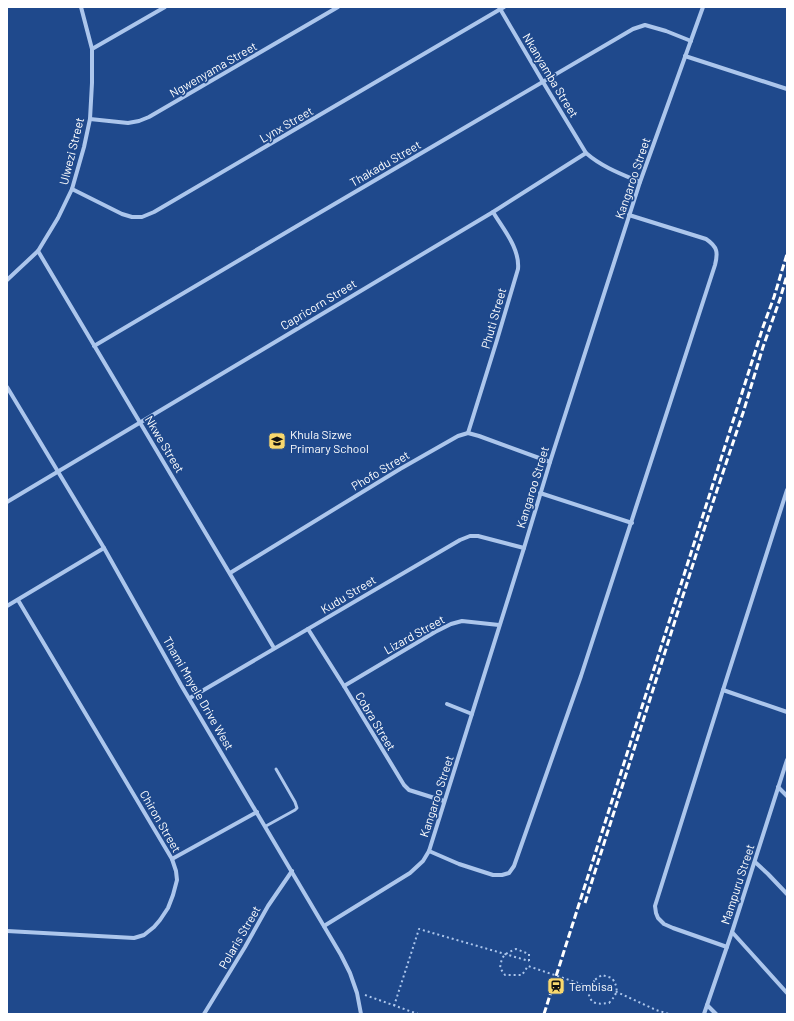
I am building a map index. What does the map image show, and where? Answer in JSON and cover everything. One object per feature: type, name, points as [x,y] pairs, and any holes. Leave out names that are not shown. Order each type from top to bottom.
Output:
[{"type":"street","name":"Ulwezi Street","points":[[7,280],[38,251],[58,218],[72,189],[84,147],[90,119],[92,49],[81,7]]},
{"type":"street","points":[[92,49],[165,7]]},
{"type":"street","name":"Ngwenyama Street","points":[[90,119],[128,123],[149,117],[162,111],[338,7]]},
{"type":"street","name":"Kangaroo Street","points":[[324,926],[410,873],[423,861],[429,851],[540,493],[640,182],[703,7]]},
{"type":"street","name":"Nkanyamba Street","points":[[501,8],[586,153]]},
{"type":"street","name":"Lynx Street","points":[[72,189],[122,214],[142,217],[154,212],[501,8]]},
{"type":"street","name":"Thakadu Street","points":[[94,346],[633,29],[645,25],[691,42]]},
{"type":"street","points":[[685,56],[787,89]]},
{"type":"street","points":[[586,153],[613,171],[640,182]]},
{"type":"street","name":"Capricorn Street","points":[[7,502],[493,212],[586,153]]},
{"type":"street","name":"Phuti Street","points":[[468,433],[518,269],[518,260],[513,246],[493,212]]},
{"type":"street","points":[[429,851],[459,864],[493,875],[509,873],[514,866],[581,676],[715,265],[717,257],[716,249],[712,243],[706,239],[630,215]]},
{"type":"street","name":"Nkwe Street","points":[[38,251],[274,648]]},
{"type":"street","name":"Thami Mnyele Drive West","points":[[7,387],[104,548],[190,698],[341,954],[357,993],[361,1014]]},
{"type":"street","points":[[468,433],[550,462]]},
{"type":"street","name":"Phofo Street","points":[[230,573],[400,468],[458,436],[468,433]]},
{"type":"street","points":[[727,947],[664,924],[658,918],[655,906],[787,490]]},
{"type":"street","points":[[540,493],[632,522]]},
{"type":"street","name":"Kudu Street","points":[[190,698],[428,558],[465,538],[470,536],[478,536],[524,548]]},
{"type":"street","points":[[7,606],[104,548]]},
{"type":"street","name":"Chiron Street","points":[[7,931],[134,938],[144,935],[154,927],[168,908],[177,880],[172,859],[18,600]]},
{"type":"street","name":"Lizard Street","points":[[344,686],[451,624],[462,621],[499,625]]},
{"type":"street","name":"Cobra Street","points":[[308,629],[404,785],[409,790],[444,801]]},
{"type":"street","points":[[723,690],[787,712]]},
{"type":"street","points":[[447,704],[472,714]]},
{"type":"street","name":"Mampuru Street","points":[[704,1014],[787,760]]},
{"type":"street","points":[[778,787],[787,796]]},
{"type":"street","points":[[172,859],[257,812]]},
{"type":"street","points":[[754,862],[787,894]]},
{"type":"street","name":"Polaris Street","points":[[204,1014],[268,906],[292,871]]},
{"type":"street","points":[[732,932],[752,952],[787,993]]},
{"type":"street","points":[[707,1005],[716,1014]]},
{"type":"lane","points":[[266,826],[297,808],[276,769]]},
{"type":"path","points":[[394,1006],[419,928],[529,961],[528,954],[516,949],[506,953],[501,961],[500,968],[505,975],[522,975],[528,966],[587,986],[588,997],[591,1001],[600,1004],[609,1003],[616,996],[617,986],[612,978],[602,975],[593,981],[656,1010],[669,1014]]},
{"type":"path","points":[[357,993],[418,1014]]},
{"type":"path","points":[[653,1014],[656,1010]]},
{"type":"railway","points":[[544,1014],[787,254]]},
{"type":"railway","points":[[585,903],[787,275]]},
{"type":"place","name":"Khula Sizwe Primary School","points":[[277,441]]},
{"type":"place","name":"Tembisa","points":[[556,986]]}]
